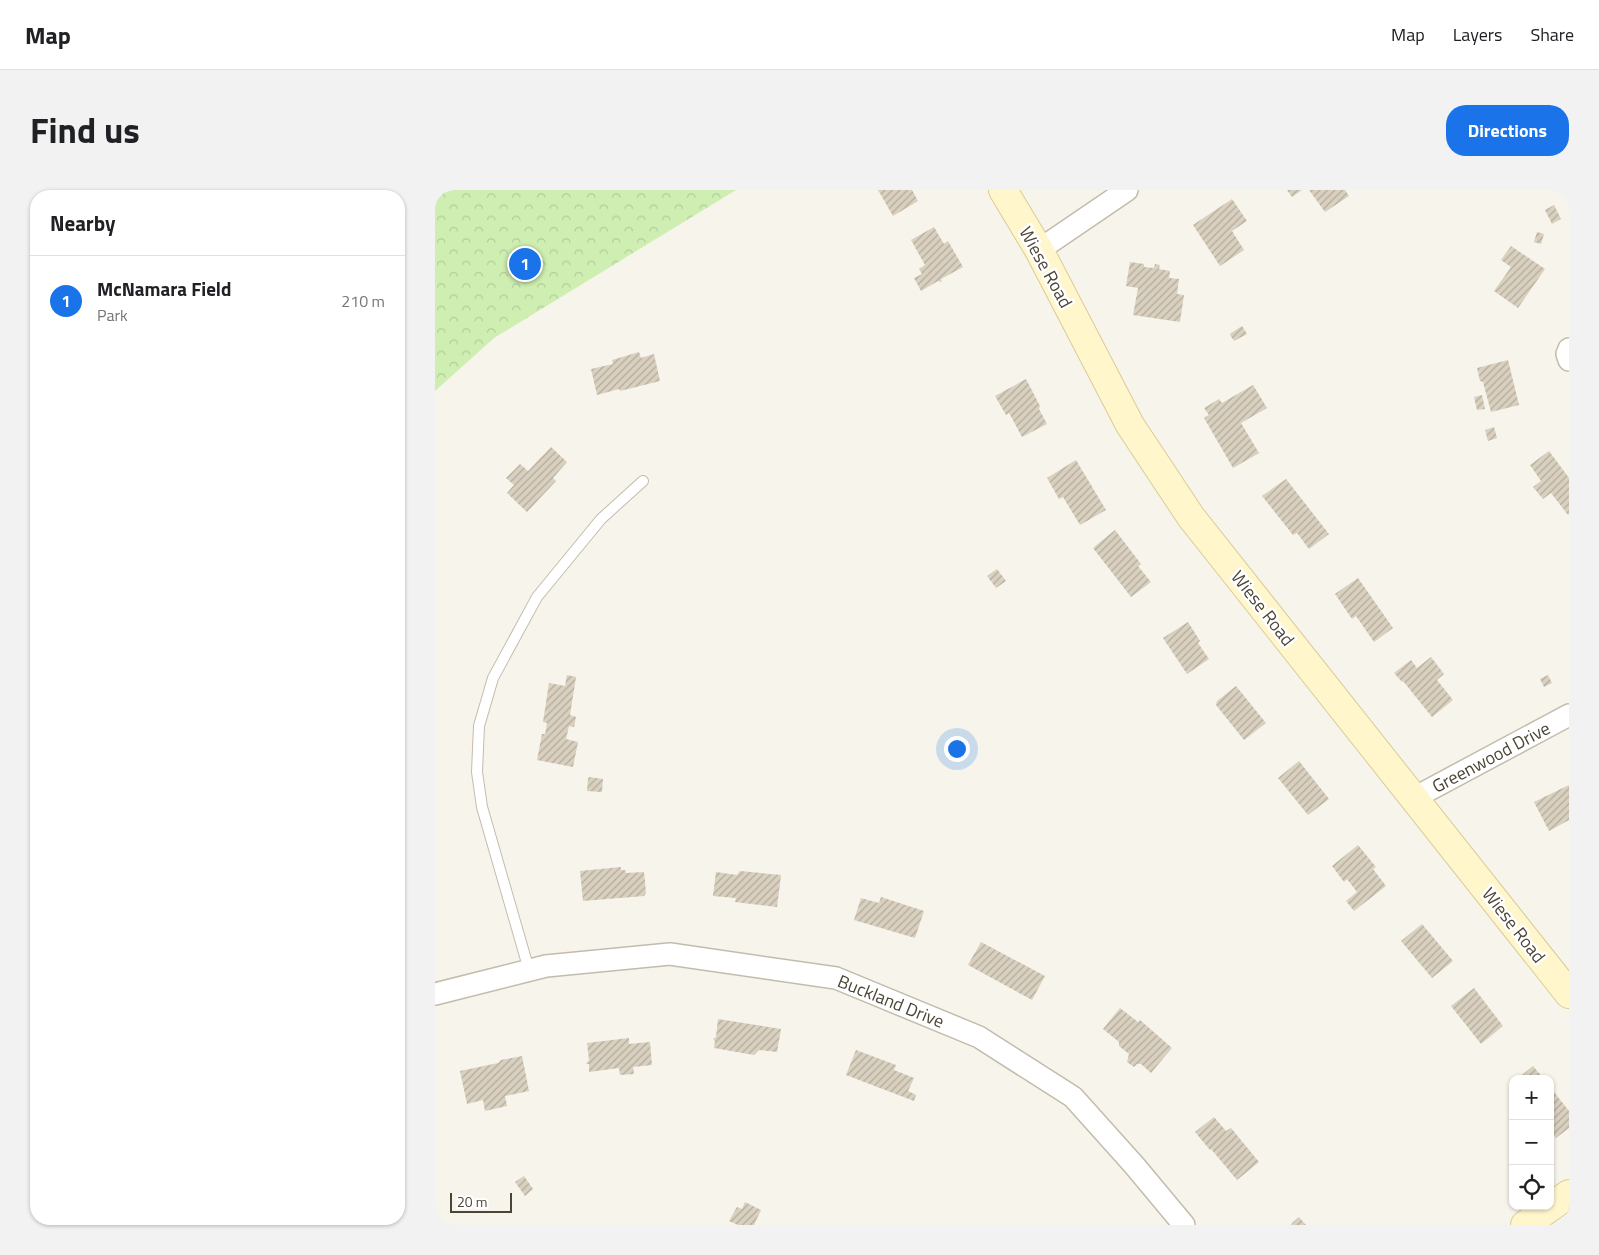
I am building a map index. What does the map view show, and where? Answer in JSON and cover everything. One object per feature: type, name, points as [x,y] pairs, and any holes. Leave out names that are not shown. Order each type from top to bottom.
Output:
[{"type":"street","name":"Wiese Road","points":[[1003,190],[1039,250],[1130,426],[1191,517],[1569,994]]},
{"type":"street","points":[[1039,250],[1127,190]]},
{"type":"street","points":[[1569,349],[1567,354],[1569,360]]},
{"type":"street","name":"Greenwood Drive","points":[[1414,798],[1569,715]]},
{"type":"street","name":"Buckland Drive","points":[[435,994],[546,966],[670,954],[836,978],[979,1037],[1073,1097],[1134,1164],[1184,1225]]},
{"type":"street","points":[[1525,1225],[1569,1194]]},
{"type":"lane","points":[[529,970],[482,807],[477,772],[479,726],[493,678],[537,597],[601,519],[643,481]]},
{"type":"green space","points":[[435,190],[736,190],[494,338],[435,391]]},
{"type":"building","points":[[878,190],[912,190],[918,201],[893,216]]},
{"type":"building","points":[[1287,190],[1302,190],[1292,197]]},
{"type":"building","points":[[1309,190],[1345,190],[1349,196],[1325,212]]},
{"type":"building","points":[[1232,199],[1247,221],[1232,231],[1244,250],[1220,266],[1193,225]]},
{"type":"building","points":[[1554,205],[1561,219],[1552,224],[1545,210]]},
{"type":"building","points":[[934,227],[944,244],[948,241],[963,267],[941,279],[942,282],[938,281],[921,291],[914,278],[922,274],[919,269],[925,265],[911,240]]},
{"type":"building","points":[[1537,232],[1544,234],[1541,244],[1534,242]]},
{"type":"building","points":[[1511,246],[1545,269],[1518,308],[1494,291],[1511,267],[1501,260]]},
{"type":"building","points":[[1130,262],[1154,268],[1155,264],[1160,265],[1159,269],[1170,271],[1169,278],[1179,279],[1177,294],[1184,295],[1180,322],[1133,315],[1138,288],[1126,286]]},
{"type":"building","points":[[1242,326],[1247,334],[1234,341],[1230,335],[1231,333]]},
{"type":"building","points":[[639,352],[641,358],[654,354],[660,381],[597,395],[591,369],[613,364],[612,360]]},
{"type":"building","points":[[1508,360],[1519,405],[1491,412],[1477,368]]},
{"type":"building","points":[[1026,379],[1047,424],[1022,437],[1009,413],[1006,415],[995,396]]},
{"type":"building","points":[[1253,385],[1267,408],[1241,423],[1259,453],[1233,468],[1204,418],[1209,415],[1204,408],[1219,399],[1222,403]]},
{"type":"building","points":[[1482,395],[1485,409],[1477,410],[1474,397]]},
{"type":"building","points":[[1494,427],[1497,438],[1488,441],[1485,430]]},
{"type":"building","points":[[551,447],[567,462],[553,478],[556,481],[527,512],[507,493],[514,485],[506,478],[520,464],[528,471]]},
{"type":"building","points":[[1549,451],[1569,478],[1568,515],[1551,493],[1543,499],[1533,487],[1541,481],[1530,465]]},
{"type":"building","points":[[1076,460],[1106,510],[1080,525],[1063,497],[1059,499],[1047,478]]},
{"type":"building","points":[[1286,479],[1329,534],[1309,549],[1297,533],[1293,535],[1262,496]]},
{"type":"building","points":[[1115,530],[1141,564],[1138,566],[1151,582],[1131,597],[1093,548]]},
{"type":"building","points":[[997,569],[1006,581],[996,588],[987,576]]},
{"type":"building","points":[[1358,578],[1393,628],[1374,642],[1356,616],[1352,619],[1335,594]]},
{"type":"building","points":[[1188,622],[1200,641],[1198,643],[1209,659],[1187,674],[1163,638]]},
{"type":"building","points":[[1431,657],[1444,674],[1437,680],[1453,700],[1432,717],[1403,681],[1394,673],[1411,660],[1417,668]]},
{"type":"building","points":[[567,675],[576,677],[570,715],[576,717],[574,727],[569,726],[566,739],[578,742],[573,767],[537,760],[542,734],[545,734],[547,723],[543,722],[549,683],[565,686]]},
{"type":"building","points":[[1548,675],[1552,683],[1544,687],[1540,679]]},
{"type":"building","points":[[1236,686],[1266,723],[1244,740],[1216,705],[1217,701]]},
{"type":"building","points":[[1299,761],[1329,799],[1308,815],[1278,778]]},
{"type":"building","points":[[589,777],[603,779],[602,792],[587,791]]},
{"type":"building","points":[[1569,785],[1569,820],[1549,831],[1534,802]]},
{"type":"building","points":[[1358,845],[1376,867],[1373,869],[1386,886],[1354,911],[1346,901],[1357,892],[1347,879],[1344,882],[1332,866]]},
{"type":"building","points":[[621,867],[621,870],[625,870],[626,873],[644,872],[646,893],[644,896],[583,901],[580,871]]},
{"type":"building","points":[[740,871],[781,875],[777,907],[735,902],[736,898],[713,896],[716,872],[737,875]]},
{"type":"building","points":[[881,897],[924,911],[915,938],[854,920],[861,898],[879,903]]},
{"type":"building","points":[[1422,924],[1453,961],[1432,978],[1401,941]]},
{"type":"building","points":[[981,942],[1045,976],[1032,1000],[968,965]]},
{"type":"building","points":[[1474,988],[1503,1026],[1481,1044],[1451,1006]]},
{"type":"building","points":[[1120,1008],[1138,1022],[1140,1020],[1172,1048],[1151,1073],[1141,1064],[1137,1064],[1134,1067],[1127,1062],[1129,1054],[1119,1046],[1119,1042],[1103,1029]]},
{"type":"building","points":[[718,1019],[781,1029],[777,1052],[759,1050],[754,1055],[714,1048],[715,1041],[713,1039],[716,1037]]},
{"type":"building","points":[[629,1038],[629,1044],[650,1042],[652,1065],[633,1067],[634,1074],[620,1075],[619,1068],[589,1072],[589,1064],[586,1064],[589,1060],[587,1043]]},
{"type":"building","points":[[856,1050],[896,1065],[894,1070],[914,1078],[908,1091],[916,1095],[914,1101],[846,1075]]},
{"type":"building","points":[[522,1056],[529,1091],[505,1096],[507,1106],[485,1111],[483,1100],[467,1104],[460,1071]]},
{"type":"building","points":[[1533,1066],[1541,1075],[1522,1075]]},
{"type":"building","points":[[1554,1092],[1569,1111],[1569,1128],[1556,1138],[1554,1136]]},
{"type":"building","points":[[1214,1117],[1226,1131],[1231,1128],[1259,1162],[1237,1180],[1195,1132]]},
{"type":"building","points":[[524,1176],[533,1189],[525,1196],[515,1182]]},
{"type":"building","points":[[745,1202],[761,1210],[754,1225],[738,1225],[729,1221],[737,1207],[742,1209]]},
{"type":"building","points":[[1299,1217],[1306,1225],[1291,1225],[1292,1223]]},
{"type":"place","name":"McNamara Field","points":[[525,264]]}]
